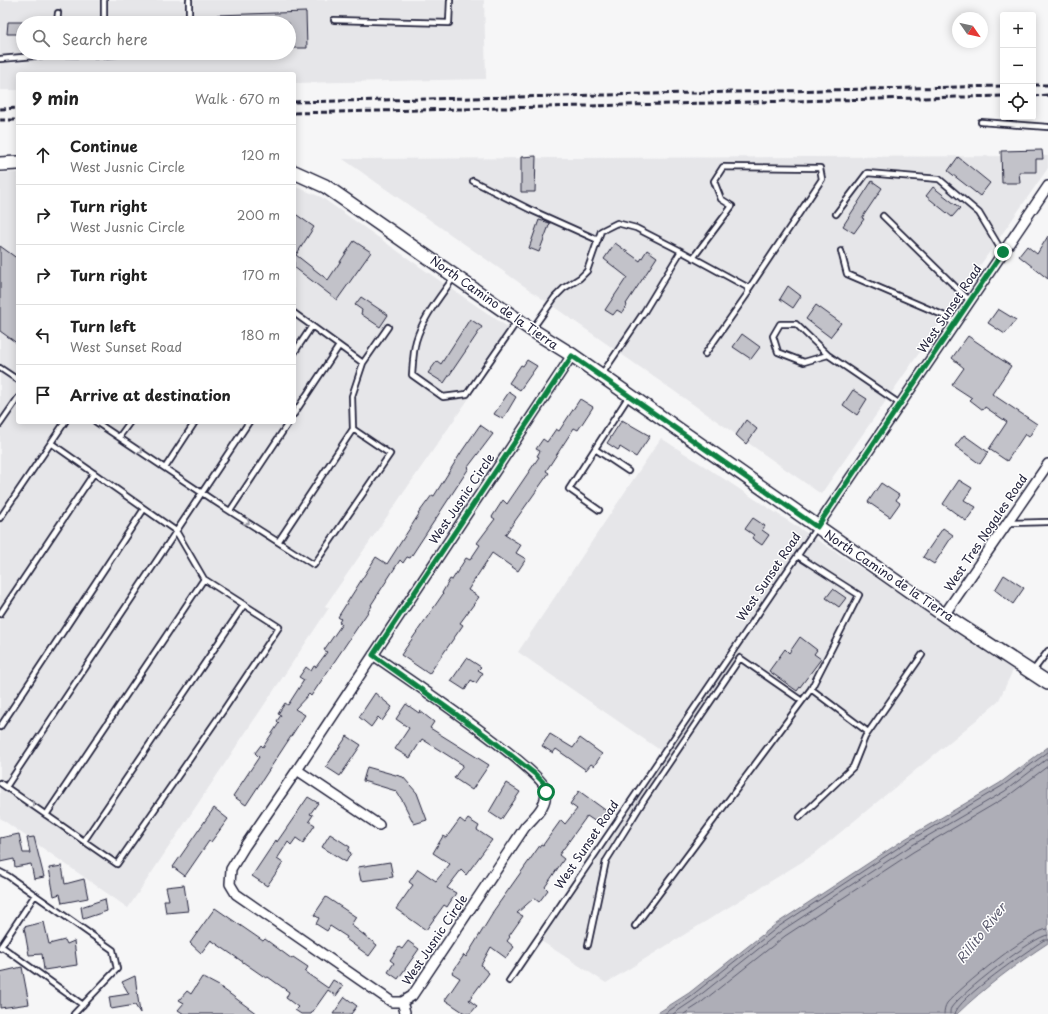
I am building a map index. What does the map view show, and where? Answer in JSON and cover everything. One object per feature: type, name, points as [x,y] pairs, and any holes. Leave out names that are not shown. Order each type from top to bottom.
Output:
[{"type":"street","points":[[0,164],[16,163]]},
{"type":"street","name":"North Camino de la Tierra","points":[[296,173],[325,186],[944,615],[1048,683]]},
{"type":"street","name":"West Sunset Road","points":[[817,527],[1048,186]]},
{"type":"street","name":"West Jusnic Circle","points":[[373,655],[488,737],[535,774],[550,792],[541,809],[525,827],[412,996],[402,1002],[392,1002],[236,894],[225,881],[245,846],[572,356]]},
{"type":"street","name":"West Tres Nogales Road","points":[[944,615],[1048,464]]},
{"type":"street","points":[[297,770],[379,825]]},
{"type":"street","points":[[402,1002],[405,1012]]},
{"type":"lane","points":[[104,0],[104,16]]},
{"type":"lane","points":[[189,0],[189,16]]},
{"type":"lane","points":[[334,20],[449,23],[450,0]]},
{"type":"lane","points":[[0,59],[16,58]]},
{"type":"lane","points":[[981,122],[1048,127]]},
{"type":"lane","points":[[693,258],[732,206],[721,199],[714,181],[723,167],[820,168],[822,179],[748,290],[748,293],[705,354]]},
{"type":"lane","points":[[836,214],[867,173],[940,179],[979,213],[1003,252]]},
{"type":"lane","points":[[473,181],[531,210],[598,240]]},
{"type":"lane","points":[[884,216],[970,301]]},
{"type":"lane","points":[[532,330],[555,297],[564,288],[580,278],[587,271],[602,231],[617,223],[636,228],[681,251],[747,287],[748,290]]},
{"type":"lane","points":[[601,376],[644,312],[681,251]]},
{"type":"lane","points":[[841,251],[847,274],[945,316],[954,324]]},
{"type":"lane","points":[[455,275],[421,328],[413,354],[412,375],[443,397],[467,394],[518,320]]},
{"type":"lane","points":[[296,314],[363,363]]},
{"type":"lane","points":[[828,355],[804,362],[778,352],[773,336],[780,324],[796,324],[828,355],[900,404]]},
{"type":"lane","points":[[296,350],[312,326]]},
{"type":"lane","points":[[278,542],[353,429],[352,396],[363,363],[388,327]]},
{"type":"lane","points":[[296,411],[339,346]]},
{"type":"lane","points":[[0,368],[16,379]]},
{"type":"lane","points":[[599,510],[569,489],[629,396]]},
{"type":"lane","points":[[0,424],[16,401]]},
{"type":"lane","points":[[0,518],[64,424]]},
{"type":"lane","points":[[99,424],[314,566],[390,454],[353,429]]},
{"type":"lane","points":[[119,437],[129,424]]},
{"type":"lane","points":[[165,468],[194,424]]},
{"type":"lane","points":[[6,787],[248,424]]},
{"type":"lane","points":[[230,511],[287,424]]},
{"type":"lane","points":[[0,783],[117,864],[279,627],[204,579],[176,532],[51,443]]},
{"type":"lane","points":[[595,449],[628,471]]},
{"type":"lane","points":[[0,614],[94,473]]},
{"type":"lane","points":[[0,727],[144,509]]},
{"type":"lane","points":[[1007,523],[1048,522]]},
{"type":"lane","name":"West Sunset Road","points":[[509,981],[817,527]]},
{"type":"lane","points":[[635,926],[811,689],[859,595],[798,556]]},
{"type":"lane","points":[[46,815],[204,579]]},
{"type":"lane","points":[[84,841],[244,605]]},
{"type":"lane","points":[[1032,673],[1048,651]]},
{"type":"lane","points":[[800,817],[853,767],[868,732],[922,655]]},
{"type":"lane","points":[[588,945],[606,861],[644,800],[740,658],[802,701]]},
{"type":"lane","points":[[811,689],[868,732]]},
{"type":"lane","points":[[0,872],[8,876],[112,950],[117,968],[74,1014]]},
{"type":"lane","points":[[35,895],[1,947],[84,1005]]},
{"type":"shaded area","points":[[0,0],[484,0],[486,79],[296,83],[296,72],[16,72],[16,90],[0,90]]},
{"type":"shaded area","points":[[1048,156],[1048,168],[821,494],[343,159]]},
{"type":"shaded area","points":[[0,173],[16,173],[16,424],[296,424],[296,187],[321,197],[515,332],[325,606],[329,608],[128,908],[0,818]]},
{"type":"shaded area","points":[[661,438],[1014,668],[998,702],[813,855],[606,983],[541,941],[667,755],[518,652]]},
{"type":"water","name":"Rillito River","points":[[1048,747],[1048,943],[1001,976],[957,1014],[656,1014],[689,993],[776,924],[905,839],[1000,783]]},
{"type":"building","points":[[306,12],[307,48],[296,48],[296,16],[217,15]]},
{"type":"building","points":[[8,22],[16,22],[16,34],[7,34]]},
{"type":"building","points":[[1042,150],[1043,159],[1036,159],[1036,172],[1019,172],[1020,183],[1002,183],[1001,151]]},
{"type":"building","points":[[536,156],[535,192],[521,192],[521,157]]},
{"type":"building","points":[[958,157],[990,183],[980,196],[948,171]]},
{"type":"building","points":[[872,181],[882,188],[854,233],[843,226]]},
{"type":"building","points":[[933,187],[960,208],[952,217],[926,196]]},
{"type":"building","points":[[296,214],[314,227],[296,255]]},
{"type":"building","points":[[539,220],[550,223],[539,252],[529,248]]},
{"type":"building","points":[[1048,236],[1048,279],[1019,256],[1027,246],[1037,254]]},
{"type":"building","points":[[354,241],[371,252],[337,300],[296,269],[296,255],[328,280]]},
{"type":"building","points":[[615,243],[640,261],[647,250],[657,257],[626,304],[627,305],[622,313],[617,310],[613,315],[605,310],[627,277],[604,259]]},
{"type":"building","points":[[0,246],[16,258],[16,343],[0,331]]},
{"type":"building","points":[[788,286],[801,296],[793,308],[780,299]]},
{"type":"building","points":[[361,297],[388,315],[380,327],[361,314],[362,310],[355,305]]},
{"type":"building","points":[[816,305],[841,323],[830,337],[806,319]]},
{"type":"building","points":[[998,309],[1016,320],[1005,334],[988,323]]},
{"type":"building","points":[[470,319],[482,327],[444,383],[428,373],[437,361],[441,364]]},
{"type":"building","points":[[742,334],[760,347],[751,359],[733,347]]},
{"type":"building","points":[[968,336],[1011,366],[992,394],[1037,424],[1029,437],[1025,434],[1007,461],[989,449],[1007,422],[985,407],[983,410],[970,400],[972,398],[952,385],[964,368],[952,358]]},
{"type":"building","points":[[527,360],[537,366],[520,390],[509,383],[521,365],[523,366]]},
{"type":"building","points":[[853,390],[867,399],[857,415],[843,405]]},
{"type":"building","points":[[509,392],[516,397],[503,419],[494,414]]},
{"type":"building","points":[[580,399],[593,407],[578,430],[574,428],[546,471],[549,473],[505,535],[521,545],[516,553],[526,559],[518,571],[492,553],[468,590],[479,597],[460,623],[463,625],[429,674],[401,655],[443,594],[442,593],[450,579],[452,580],[466,558],[470,560],[480,545],[477,543],[495,519],[492,517],[503,500],[507,504],[539,457],[537,456],[540,451],[536,449],[543,439],[547,442],[556,429],[559,431]]},
{"type":"building","points":[[622,420],[650,436],[636,457],[620,447],[618,450],[607,443]]},
{"type":"building","points":[[746,420],[757,429],[746,444],[736,435]]},
{"type":"building","points":[[480,425],[493,434],[468,467],[469,468],[410,558],[407,557],[403,563],[400,560],[371,605],[372,606],[311,696],[309,694],[295,709],[305,715],[246,805],[233,796],[259,757],[255,753],[261,745],[263,747],[279,723],[277,721],[281,715],[278,714],[285,703],[288,705],[304,680],[299,677],[306,667],[311,671],[314,666],[316,667],[327,652],[324,650],[342,624],[339,622],[341,619],[338,617],[376,557],[387,564],[418,514],[432,495],[434,496]]},
{"type":"building","points":[[964,435],[988,452],[980,464],[955,446]]},
{"type":"building","points":[[959,480],[972,488],[964,500],[976,507],[966,521],[943,504]]},
{"type":"building","points":[[881,483],[899,495],[896,500],[900,503],[890,517],[868,502]]},
{"type":"building","points":[[753,518],[765,526],[762,530],[769,535],[762,545],[752,538],[754,535],[745,529]]},
{"type":"building","points":[[943,528],[953,535],[934,564],[923,557]]},
{"type":"building","points":[[1004,575],[1024,588],[1013,604],[995,590]]},
{"type":"building","points":[[833,589],[846,598],[839,607],[826,598]]},
{"type":"building","points":[[800,637],[817,650],[814,654],[821,659],[797,691],[769,671],[785,649],[789,653]]},
{"type":"building","points":[[467,658],[481,667],[478,670],[483,673],[476,683],[471,680],[465,690],[451,681]]},
{"type":"building","points":[[375,693],[392,707],[382,721],[378,717],[371,727],[359,717]]},
{"type":"building","points":[[406,704],[419,713],[420,711],[434,722],[430,728],[489,765],[472,790],[454,778],[463,765],[422,739],[410,758],[395,749],[409,728],[396,719]]},
{"type":"building","points":[[550,734],[573,748],[580,738],[602,754],[594,766],[591,764],[586,770],[556,749],[553,753],[542,746]]},
{"type":"building","points":[[347,736],[361,745],[340,776],[326,767]]},
{"type":"building","points":[[367,767],[403,777],[417,793],[427,820],[414,824],[396,791],[363,781]]},
{"type":"building","points":[[506,783],[520,792],[501,820],[489,812]]},
{"type":"building","points":[[579,791],[608,812],[599,824],[587,816],[559,855],[564,859],[545,887],[548,890],[539,902],[534,898],[517,913],[523,916],[509,936],[510,937],[507,941],[514,947],[506,958],[491,947],[481,965],[489,973],[469,1000],[477,1006],[470,1014],[466,1014],[445,1000],[460,978],[452,973],[464,955],[466,957],[492,913],[541,844],[543,845],[561,820],[565,824],[577,809],[570,804]]},
{"type":"building","points":[[308,797],[318,803],[310,814],[313,815],[309,821],[315,825],[303,843],[296,838],[291,845],[288,842],[277,859],[283,863],[267,886],[252,876],[276,840],[277,842]]},
{"type":"building","points":[[214,808],[228,819],[211,842],[209,841],[185,876],[173,867]]},
{"type":"building","points":[[460,819],[465,823],[468,819],[479,826],[477,830],[492,840],[466,875],[461,870],[447,888],[456,893],[447,907],[444,905],[426,930],[396,909],[413,885],[409,882],[418,869],[436,881],[450,864],[433,853],[443,836],[446,838]]},
{"type":"building","points":[[19,834],[23,853],[30,853],[27,838],[34,837],[44,877],[34,879],[31,864],[15,867],[14,859],[0,862],[0,838]]},
{"type":"building","points":[[330,834],[350,847],[348,851],[351,853],[346,862],[322,847]]},
{"type":"building","points":[[390,862],[393,877],[361,881],[358,867]]},
{"type":"building","points":[[62,866],[65,884],[84,879],[88,898],[62,903],[60,894],[54,896],[49,868]]},
{"type":"building","points":[[184,885],[188,911],[166,913],[164,900],[169,900],[166,887]]},
{"type":"building","points":[[326,897],[356,917],[351,925],[377,945],[369,956],[346,939],[347,937],[330,926],[327,931],[316,924],[319,918],[314,915]]},
{"type":"building","points":[[105,899],[107,911],[83,919],[81,907]]},
{"type":"building","points":[[215,908],[263,941],[265,939],[292,959],[293,957],[308,967],[305,972],[328,988],[333,980],[343,986],[336,996],[328,990],[311,1014],[301,1014],[295,1010],[298,1007],[286,998],[289,992],[211,940],[201,953],[190,943]]},
{"type":"building","points":[[44,922],[49,944],[65,940],[67,944],[74,941],[77,965],[44,970],[42,954],[29,955],[24,927]]},
{"type":"building","points":[[408,941],[419,949],[398,979],[388,972],[394,963],[390,960],[399,947],[402,949]]},
{"type":"building","points":[[22,967],[29,1004],[0,1008],[0,972]]},
{"type":"building","points":[[135,976],[140,1013],[135,1005],[111,1009],[109,997],[129,994],[122,982]]},
{"type":"building","points":[[202,977],[219,986],[257,1014],[184,1014],[178,1010],[184,1003],[179,1000],[187,991],[191,994]]},
{"type":"building","points":[[345,997],[357,1006],[351,1014],[333,1014]]},
{"type":"railway","points":[[1036,85],[1048,85]]},
{"type":"railway","points":[[296,102],[1000,86]]},
{"type":"railway","points":[[1036,96],[1048,95]]},
{"type":"railway","points":[[296,113],[1000,96]]},
{"type":"railway","points":[[0,109],[16,108]]},
{"type":"railway","points":[[0,120],[16,120]]},
{"type":"route","points":[[546,792],[543,782],[535,774],[488,737],[373,655],[572,356],[817,527],[1003,252]]}]
